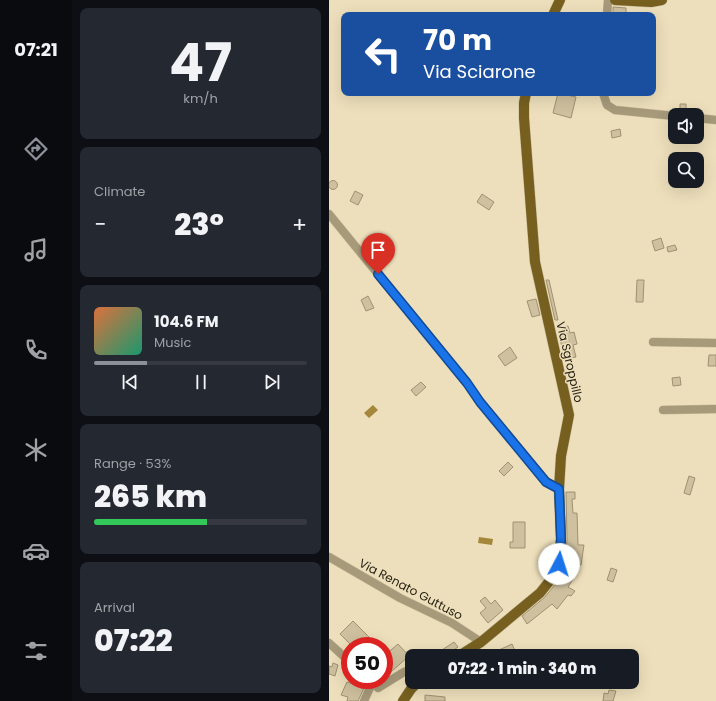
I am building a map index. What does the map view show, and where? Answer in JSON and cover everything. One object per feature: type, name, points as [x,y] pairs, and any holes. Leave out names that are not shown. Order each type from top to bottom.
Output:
[{"type":"main road","points":[[554,12],[560,0]]},
{"type":"main road","points":[[615,0],[651,2],[662,0]]},
{"type":"main road","name":"Via Sgroppillo","points":[[470,649],[518,612],[540,592],[556,573],[559,564],[561,539],[559,489],[561,456],[569,415],[535,262],[523,104],[525,96]]},
{"type":"main road","points":[[403,701],[411,689]]},
{"type":"street","points":[[607,12],[608,0]]},
{"type":"street","points":[[604,96],[607,105],[615,110],[668,115]]},
{"type":"street","points":[[704,119],[716,120]]},
{"type":"street","points":[[329,214],[546,482],[559,489]]},
{"type":"street","points":[[653,342],[716,343]]},
{"type":"street","points":[[663,410],[716,409]]},
{"type":"street","name":"Via Renato Guttuso","points":[[329,558],[400,598],[453,623],[481,642]]},
{"type":"street","points":[[329,643],[341,654]]},
{"type":"street","points":[[393,679],[405,672]]},
{"type":"street","points":[[365,701],[369,689]]},
{"type":"shaded area","points":[[373,405],[378,410],[369,418],[364,413]]},
{"type":"shaded area","points":[[479,537],[493,539],[492,545],[478,543]]},
{"type":"building","points":[[613,7],[626,8],[626,12],[613,12]]},
{"type":"building","points":[[557,96],[576,97],[571,118],[553,113]]},
{"type":"building","points":[[680,104],[686,104],[686,108],[680,108]]},
{"type":"building","points":[[620,129],[621,136],[612,138],[611,131]]},
{"type":"building","points":[[331,181],[335,181],[337,185],[335,189],[331,189],[329,187],[329,183]]},
{"type":"building","points":[[355,191],[363,195],[358,205],[350,201]]},
{"type":"building","points":[[482,194],[494,202],[489,210],[477,202]]},
{"type":"building","points":[[661,238],[664,248],[655,251],[652,241]]},
{"type":"building","points":[[675,245],[677,250],[668,252],[667,247]]},
{"type":"building","points":[[546,280],[549,280],[558,320],[555,320]]},
{"type":"building","points":[[637,280],[644,280],[643,302],[636,302]]},
{"type":"building","points":[[368,296],[374,308],[366,311],[361,300]]},
{"type":"building","points":[[536,299],[540,315],[532,317],[527,301]]},
{"type":"building","points":[[568,326],[570,333],[574,332],[577,344],[573,345],[576,357],[565,359],[559,335],[564,334],[562,327]]},
{"type":"building","points":[[510,347],[517,358],[505,366],[498,356]]},
{"type":"building","points":[[709,355],[716,355],[716,366],[708,366]]},
{"type":"building","points":[[680,377],[681,385],[673,386],[672,378]]},
{"type":"building","points":[[421,382],[426,387],[416,396],[411,390]]},
{"type":"building","points":[[508,462],[513,467],[504,476],[499,471]]},
{"type":"building","points":[[689,476],[695,478],[690,495],[684,493]]},
{"type":"building","points":[[566,492],[575,492],[575,499],[572,499],[573,513],[577,513],[578,545],[584,545],[581,565],[571,563],[569,574],[575,576],[568,587],[575,591],[571,596],[568,595],[557,609],[552,604],[527,624],[522,616],[545,597],[561,577],[565,566],[567,539]]},
{"type":"building","points":[[513,522],[525,522],[525,548],[510,548],[510,542],[513,542]]},
{"type":"building","points":[[611,568],[617,570],[613,582],[607,580]]},
{"type":"building","points":[[485,597],[491,604],[495,600],[503,610],[488,623],[480,613],[486,608],[480,601]]},
{"type":"building","points":[[353,621],[369,637],[343,637],[340,634]]},
{"type":"building","points":[[454,642],[458,647],[455,649],[444,649]]},
{"type":"building","points":[[398,644],[405,652],[405,660],[393,670],[393,648]]},
{"type":"building","points":[[512,644],[514,649],[501,649]]},
{"type":"building","points":[[333,663],[338,665],[335,676],[329,674],[329,666],[332,667]]},
{"type":"building","points":[[344,689],[364,689],[358,701],[347,701],[348,697],[341,695]]},
{"type":"building","points":[[609,690],[616,691],[613,701],[603,701],[604,693],[608,694]]},
{"type":"building","points":[[425,695],[445,697],[445,701],[425,701]]},
{"type":"route","points":[[378,274],[546,482],[559,489],[561,539],[559,564]]}]
